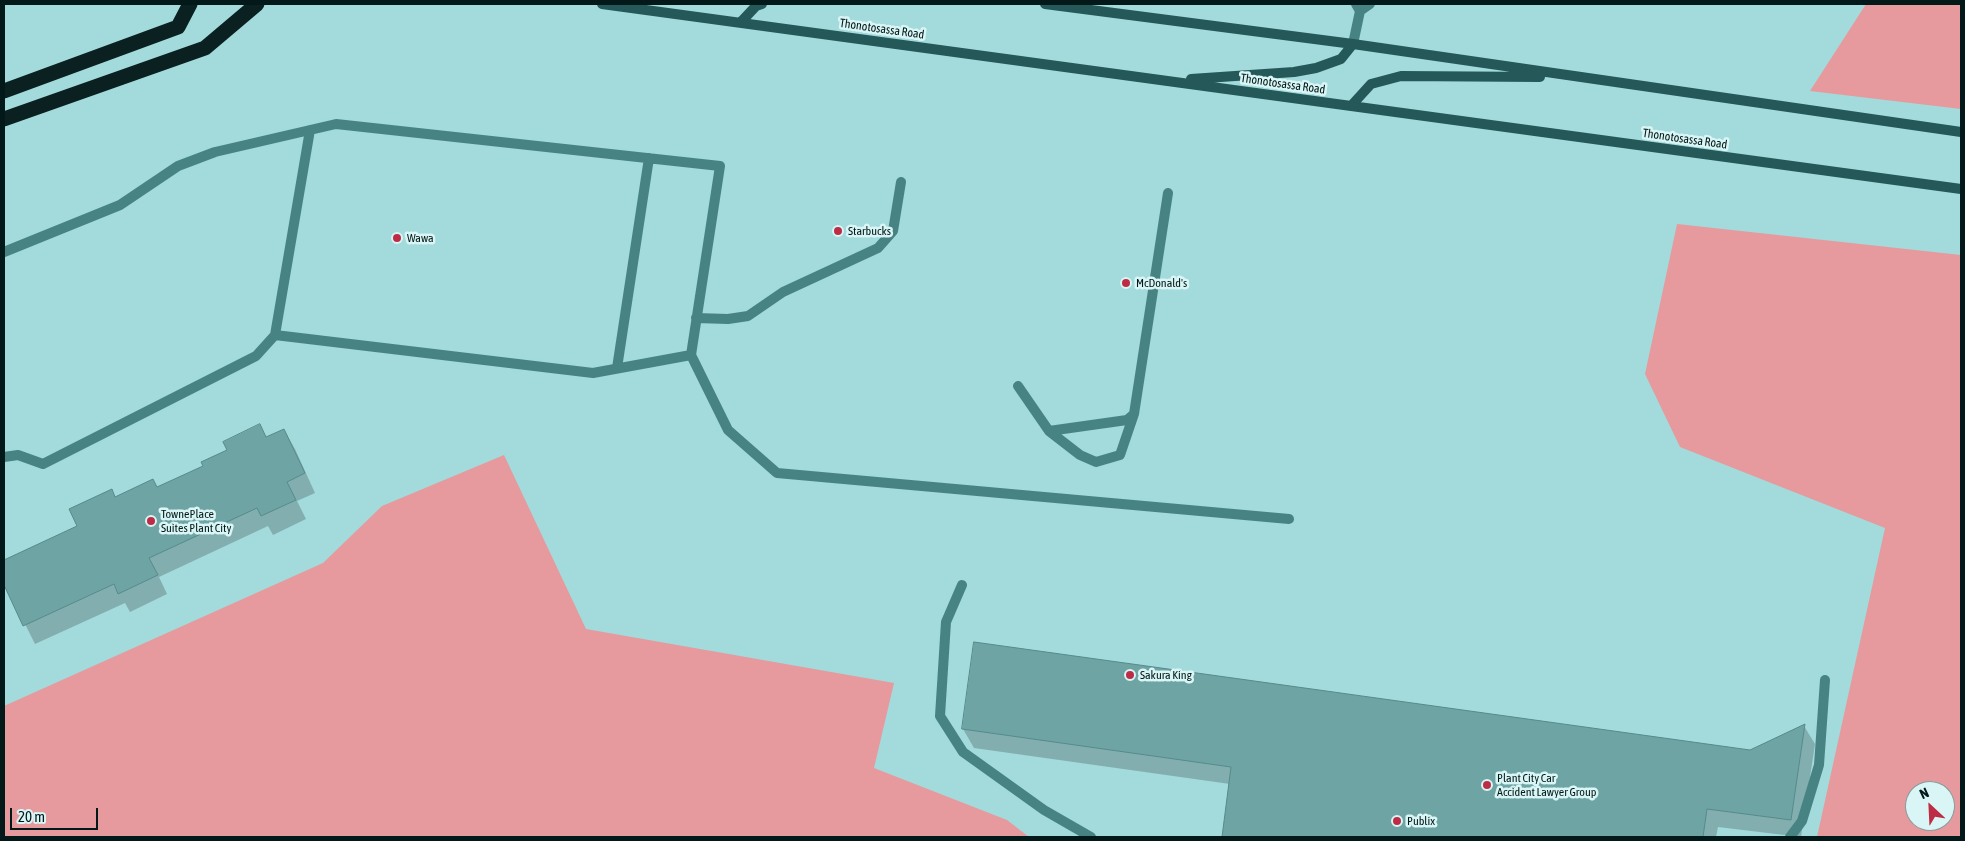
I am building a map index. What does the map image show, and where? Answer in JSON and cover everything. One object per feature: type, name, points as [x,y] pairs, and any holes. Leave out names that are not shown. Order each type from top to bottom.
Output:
[{"type":"highway","points":[[4,91],[178,28],[190,4]]},
{"type":"highway","points":[[4,119],[205,48],[257,4]]},
{"type":"main road","name":"Thonotosassa Road","points":[[602,4],[1961,189]]},
{"type":"main road","points":[[741,22],[756,6],[762,4]]},
{"type":"main road","points":[[1045,4],[1353,44],[1961,132]]},
{"type":"main road","points":[[1170,80],[1294,72],[1341,59],[1353,44]]},
{"type":"main road","points":[[1351,106],[1371,84],[1401,76],[1578,78]]},
{"type":"lane","points":[[1353,44],[1358,8],[1370,4]]},
{"type":"lane","points":[[4,252],[120,205],[178,166],[215,152],[336,124],[720,166],[691,355],[728,430],[777,473],[1289,519]]},
{"type":"lane","points":[[4,457],[18,455],[43,464],[256,356],[275,335],[310,130]]},
{"type":"lane","points":[[617,368],[649,158]]},
{"type":"lane","points":[[696,318],[728,319],[748,316],[783,292],[878,248],[893,231],[901,182]]},
{"type":"lane","points":[[1018,386],[1050,431],[1080,455],[1096,462],[1120,454],[1134,414],[1168,193]]},
{"type":"lane","points":[[275,335],[593,373],[691,355]]},
{"type":"lane","points":[[1050,431],[1128,420],[1134,414]]},
{"type":"lane","points":[[962,585],[946,622],[940,716],[962,752],[1044,810],[1091,837]]},
{"type":"lane","points":[[1790,837],[1802,821],[1819,765],[1825,680]]},
{"type":"shaded area","points":[[1866,4],[1961,4],[1961,109],[1810,91]]},
{"type":"shaded area","points":[[1677,224],[1961,255],[1961,837],[1817,837],[1885,528],[1680,447],[1645,374]]},
{"type":"shaded area","points":[[504,455],[586,629],[894,683],[874,768],[1007,820],[1029,837],[4,837],[4,706],[323,563],[382,506]]},
{"type":"building","name":"TownePlace Suites Plant City","points":[[260,424],[266,437],[284,429],[305,473],[287,482],[296,500],[261,516],[257,508],[149,558],[158,575],[118,594],[114,584],[23,626],[4,585],[4,560],[77,526],[69,509],[112,489],[115,497],[153,479],[157,487],[203,466],[201,462],[227,450],[223,442]]},
{"type":"building","points":[[974,642],[1750,750],[1805,724],[1791,820],[1707,809],[1703,837],[1222,837],[1231,767],[962,729]]},
{"type":"place","name":"Starbucks","points":[[838,231]]},
{"type":"place","name":"Wawa","points":[[397,238]]},
{"type":"place","name":"McDonald's","points":[[1126,283]]},
{"type":"place","name":"TownePlace Suites Plant City","points":[[151,521]]},
{"type":"place","name":"Sakura King","points":[[1130,675]]},
{"type":"place","name":"Plant City Car Accident Lawyer Group","points":[[1487,785]]},
{"type":"place","name":"Publix","points":[[1397,821]]}]
